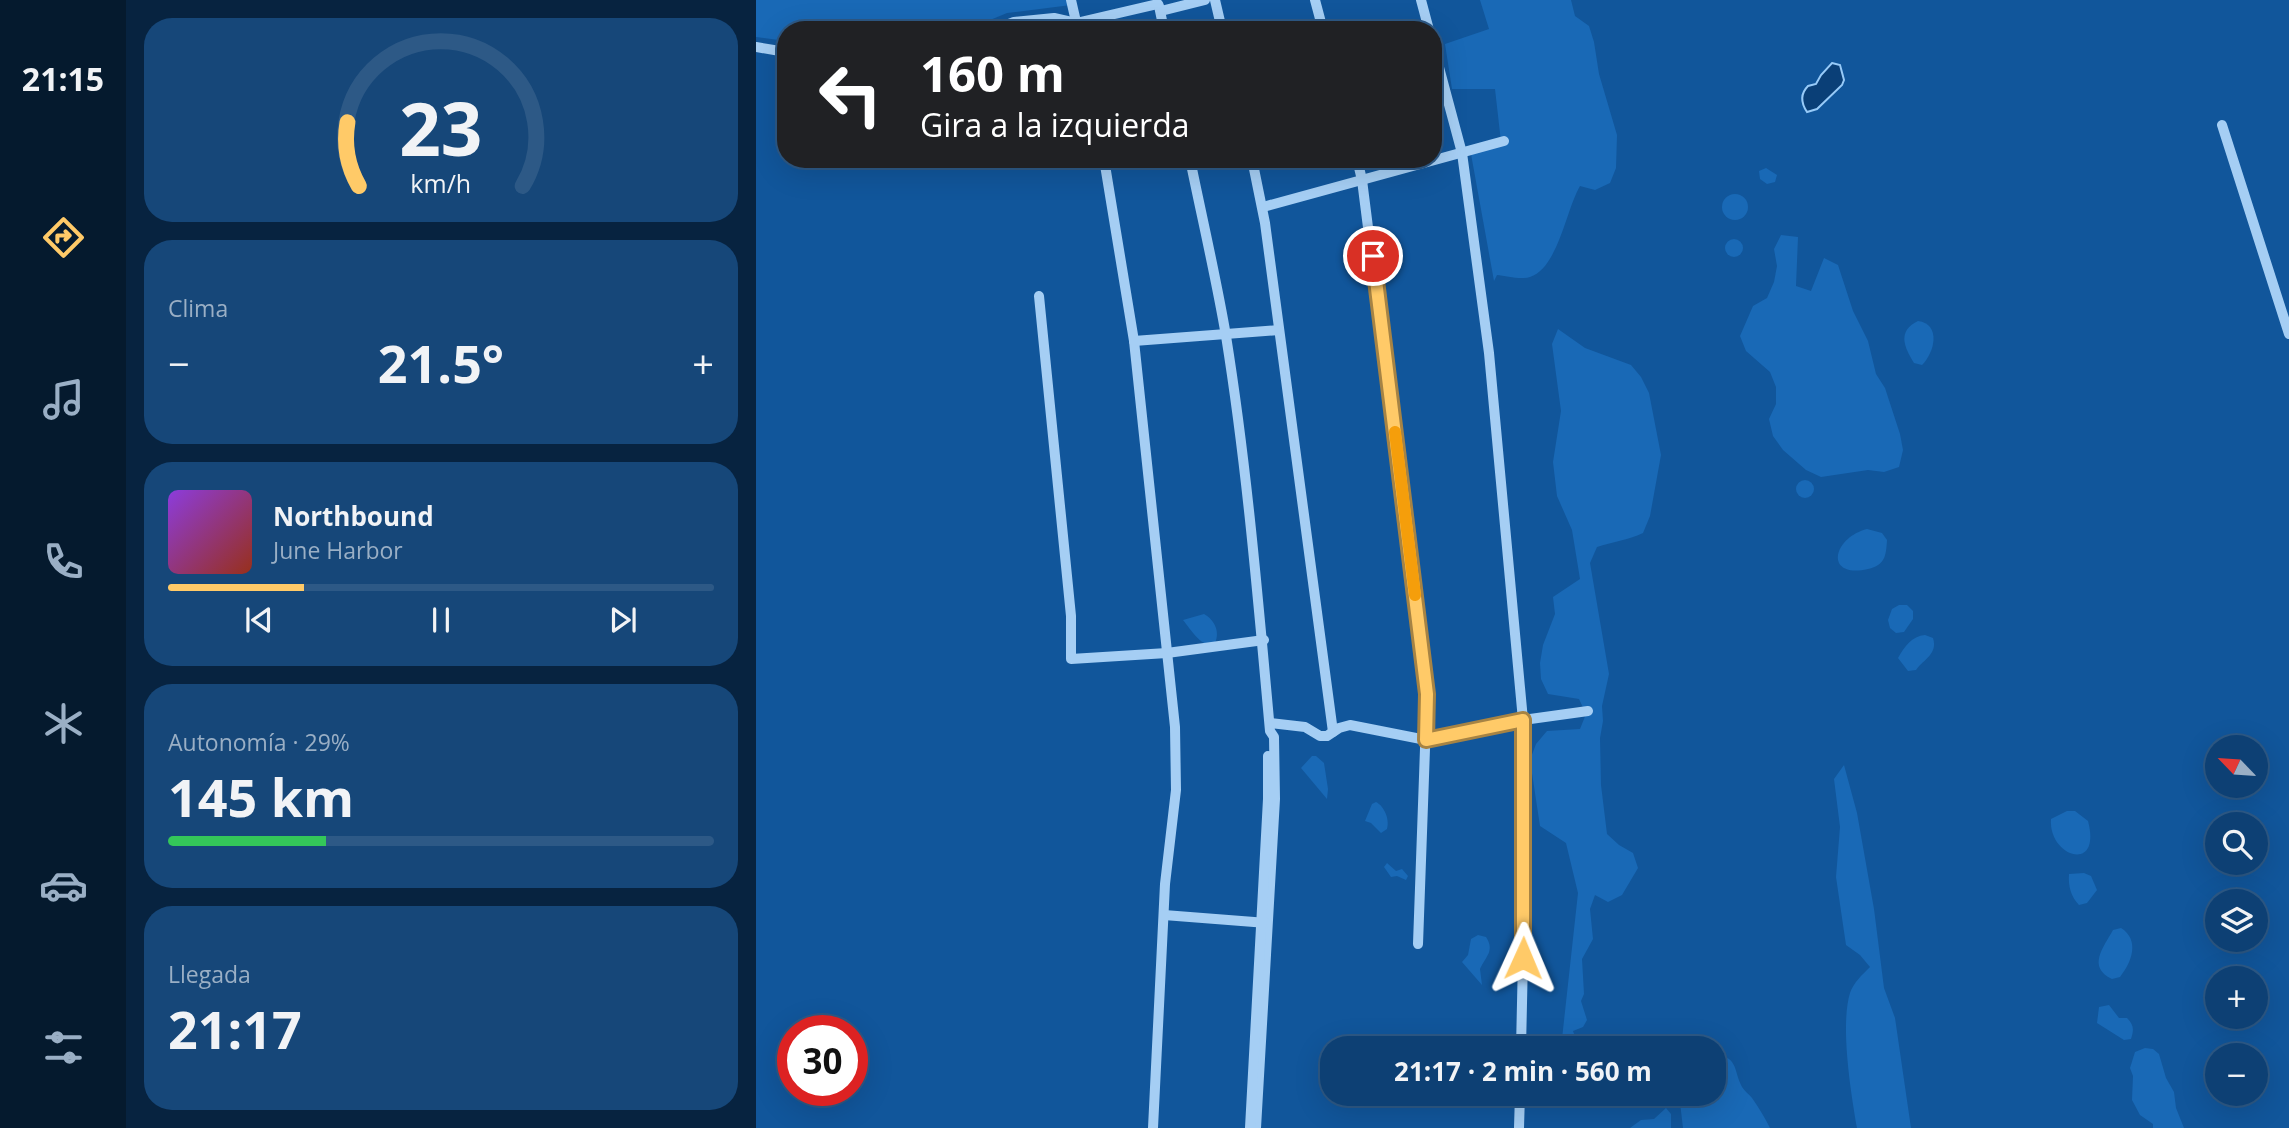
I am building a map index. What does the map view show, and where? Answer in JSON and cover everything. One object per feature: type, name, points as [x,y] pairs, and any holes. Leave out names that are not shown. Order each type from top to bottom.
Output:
[{"type":"street","points":[[1071,0],[1076,21]]},
{"type":"street","points":[[1099,21],[1158,5],[1205,0]]},
{"type":"street","points":[[1215,0],[1220,21]]},
{"type":"street","points":[[1315,0],[1321,21]]},
{"type":"street","points":[[1421,0],[1427,21]]},
{"type":"street","points":[[1024,21],[1054,18],[1062,21]]},
{"type":"street","points":[[756,47],[777,50]]},
{"type":"street","points":[[1442,79],[1462,153],[1489,353],[1523,720],[1525,869],[1521,1036]]},
{"type":"street","points":[[2222,125],[2289,334]]},
{"type":"street","points":[[1442,158],[1504,141]]},
{"type":"street","points":[[1105,168],[1134,341],[1175,727],[1176,790],[1164,915],[1153,1128]]},
{"type":"street","points":[[1192,168],[1226,334],[1264,640],[1270,727],[1274,737],[1275,799],[1250,1128]]},
{"type":"street","points":[[1254,168],[1263,207],[1333,733]]},
{"type":"street","points":[[1359,168],[1425,680],[1426,740],[1418,944]]},
{"type":"street","points":[[1263,207],[1406,168]]},
{"type":"street","points":[[1039,296],[1071,616],[1071,659],[1167,653],[1264,640]]},
{"type":"street","points":[[1134,341],[1279,330]]},
{"type":"street","points":[[1270,727],[1305,727],[1320,736],[1350,724],[1426,740],[1523,720],[1588,711]]},
{"type":"street","points":[[1164,915],[1265,923]]},
{"type":"street","points":[[1256,1128],[1265,923]]},
{"type":"street","points":[[1519,1128],[1520,1106]]},
{"type":"shaded area","points":[[756,0],[1069,0],[1071,5],[1007,13],[988,21],[777,21],[777,40],[756,37]]},
{"type":"shaded area","points":[[1480,0],[1571,0],[1575,16],[1589,26],[1599,74],[1617,135],[1616,168],[1610,183],[1595,190],[1580,186],[1548,262],[1540,271],[1526,278],[1497,275],[1494,281],[1471,154],[1501,142],[1495,89],[1452,89],[1445,44],[1489,29]]},
{"type":"shaded area","points":[[1832,63],[1840,65],[1844,80],[1842,85],[1817,109],[1807,112],[1803,102],[1804,92],[1808,86],[1816,84]]},
{"type":"shaded area","points":[[1766,168],[1777,175],[1775,182],[1767,184],[1760,179],[1759,171]]},
{"type":"shaded area","points":[[1735,194],[1744,198],[1748,207],[1744,216],[1735,220],[1726,216],[1722,207],[1726,198]]},
{"type":"shaded area","points":[[1781,235],[1798,237],[1796,286],[1811,291],[1824,258],[1838,265],[1900,434],[1903,450],[1899,467],[1884,472],[1868,470],[1821,477],[1806,470],[1783,450],[1773,436],[1769,419],[1776,404],[1776,387],[1770,372],[1746,351],[1740,336],[1753,306],[1767,298],[1774,282],[1777,266],[1774,249]]},
{"type":"shaded area","points":[[1734,239],[1742,244],[1743,248],[1738,256],[1734,257],[1726,252],[1725,248],[1730,240]]},
{"type":"shaded area","points":[[1918,321],[1930,327],[1934,339],[1927,360],[1922,365],[1914,363],[1904,340],[1907,330]]},
{"type":"shaded area","points":[[1558,329],[1585,348],[1631,365],[1649,393],[1661,455],[1650,516],[1643,533],[1597,547],[1590,563],[1609,674],[1602,706],[1600,738],[1601,785],[1607,834],[1633,853],[1638,868],[1622,895],[1608,902],[1595,895],[1590,909],[1593,939],[1582,959],[1584,994],[1581,1001],[1587,1020],[1583,1027],[1573,1031],[1575,1036],[1562,1036],[1578,893],[1566,843],[1540,826],[1530,760],[1536,744],[1547,731],[1580,729],[1586,714],[1579,699],[1548,694],[1541,679],[1543,645],[1555,614],[1553,597],[1580,579],[1572,530],[1557,496],[1553,462],[1561,411],[1552,344]]},
{"type":"shaded area","points":[[1801,480],[1809,480],[1814,489],[1812,496],[1801,498],[1796,493],[1796,485]]},
{"type":"shaded area","points":[[1867,529],[1882,533],[1887,540],[1884,559],[1868,569],[1854,571],[1844,568],[1839,563],[1840,548],[1846,540]]},
{"type":"shaded area","points":[[1907,605],[1913,611],[1913,619],[1904,632],[1896,633],[1890,628],[1888,620],[1892,609]]},
{"type":"shaded area","points":[[1204,614],[1216,627],[1214,645],[1200,640],[1183,620]]},
{"type":"shaded area","points":[[1925,635],[1933,638],[1934,648],[1916,670],[1908,671],[1898,658],[1916,637]]},
{"type":"shaded area","points":[[1312,756],[1324,763],[1327,799],[1301,768]]},
{"type":"shaded area","points":[[1844,765],[1857,813],[1874,909],[1884,988],[1895,1018],[1911,1128],[1857,1128],[1847,1060],[1847,1007],[1854,985],[1870,967],[1846,945],[1836,877],[1840,827],[1834,779]]},
{"type":"shaded area","points":[[1376,802],[1384,810],[1388,821],[1387,829],[1381,833],[1365,821],[1372,804]]},
{"type":"shaded area","points":[[2067,811],[2075,811],[2088,821],[2090,838],[2088,848],[2082,854],[2065,850],[2057,843],[2052,832],[2051,819]]},
{"type":"shaded area","points":[[1387,863],[1396,871],[1402,869],[1408,876],[1406,880],[1397,876],[1391,877],[1384,867]]},
{"type":"shaded area","points":[[2084,873],[2091,876],[2097,890],[2087,903],[2079,905],[2071,891],[2069,874]]},
{"type":"shaded area","points":[[2121,928],[2131,939],[2131,958],[2120,977],[2112,979],[2100,969],[2099,957],[2113,930]]},
{"type":"shaded area","points":[[1478,935],[1486,937],[1490,946],[1480,969],[1482,985],[1462,962],[1468,955],[1471,939]]},
{"type":"shaded area","points":[[2109,1005],[2119,1018],[2127,1018],[2131,1023],[2131,1039],[2124,1040],[2097,1023],[2099,1007]]},
{"type":"shaded area","points":[[2145,1048],[2153,1049],[2159,1054],[2184,1128],[2153,1128],[2153,1124],[2140,1115],[2132,1100],[2133,1076],[2130,1068],[2135,1052]]},
{"type":"shaded area","points":[[1726,1058],[1731,1061],[1742,1087],[1755,1102],[1770,1128],[1683,1128],[1680,1106],[1726,1106]]},
{"type":"shaded area","points":[[1666,1108],[1671,1114],[1671,1128],[1630,1128],[1641,1120],[1654,1119]]},
{"type":"slow traffic","points":[[1395,432],[1415,595]]},
{"type":"route","points":[[1373,256],[1427,694],[1426,740],[1523,720],[1523,958]]}]
